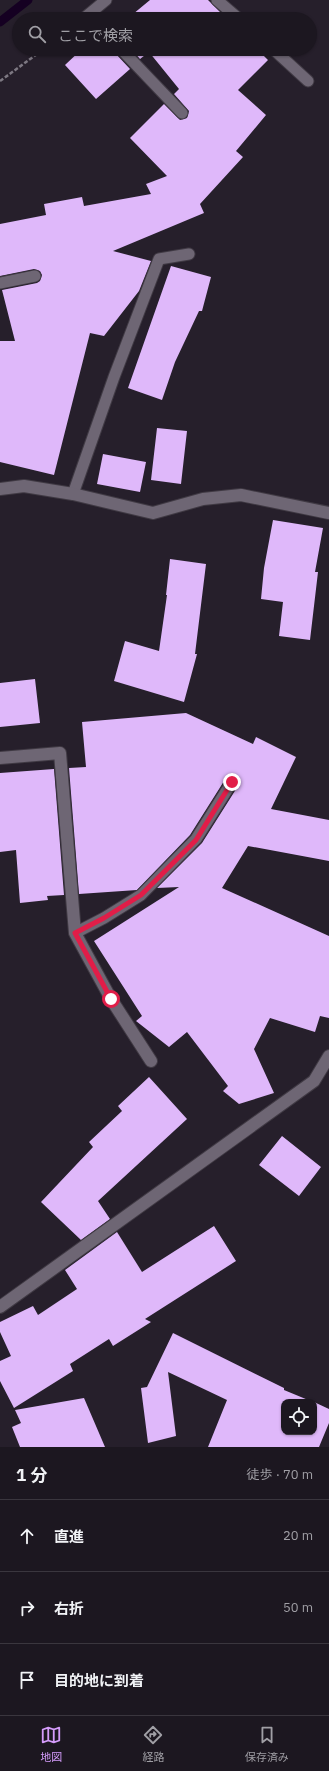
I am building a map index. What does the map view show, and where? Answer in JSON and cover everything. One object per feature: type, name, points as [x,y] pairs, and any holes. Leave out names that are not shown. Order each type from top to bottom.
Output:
[{"type":"street","points":[[0,489],[24,486],[73,494],[153,513],[203,499],[241,495],[329,513]]},
{"type":"street","points":[[0,758],[60,753],[75,933],[111,999],[151,1061]]},
{"type":"street","points":[[0,1307],[314,1081],[329,1056]]},
{"type":"lane","points":[[93,12],[106,0]]},
{"type":"lane","points":[[217,0],[231,12]]},
{"type":"lane","points":[[128,56],[182,114]]},
{"type":"lane","points":[[281,56],[308,81]]},
{"type":"lane","points":[[73,494],[114,377],[160,259],[189,254]]},
{"type":"lane","points":[[0,282],[35,276]]},
{"type":"lane","points":[[75,933],[104,918],[141,895],[196,840],[232,782]]},
{"type":"path","points":[[0,81],[34,56]]},
{"type":"building","points":[[150,0],[208,0],[220,12],[135,12]]},
{"type":"building","points":[[75,56],[118,56],[130,69],[96,99],[65,65]]},
{"type":"building","points":[[152,56],[264,56],[268,60],[238,90],[266,115],[236,151],[243,157],[200,204],[204,213],[113,251],[151,261],[139,291],[104,336],[90,333],[54,475],[0,462],[0,341],[15,341],[2,290],[37,283],[40,281],[42,275],[40,271],[34,269],[0,276],[0,224],[46,215],[44,204],[82,197],[84,206],[151,194],[146,184],[167,176],[130,138],[164,104],[180,120],[187,118],[189,111],[174,94],[179,89]]},
{"type":"building","points":[[171,266],[211,277],[202,311],[199,311],[175,362],[162,400],[128,388]]},
{"type":"building","points":[[157,428],[187,431],[181,484],[151,480]]},
{"type":"building","points":[[103,454],[146,462],[140,492],[97,484]]},
{"type":"building","points":[[273,520],[323,528],[315,572],[318,572],[310,640],[279,636],[283,602],[261,599],[264,568]]},
{"type":"building","points":[[170,559],[206,564],[195,654],[197,654],[184,702],[114,681],[125,641],[159,651],[167,595]]},
{"type":"building","points":[[35,679],[40,723],[0,727],[0,683]]},
{"type":"building","points":[[186,713],[253,744],[256,737],[296,757],[271,809],[329,820],[329,861],[248,846],[222,888],[329,936],[329,1018],[320,1016],[315,1032],[270,1018],[254,1049],[274,1093],[239,1104],[223,1091],[228,1086],[187,1032],[169,1047],[136,1021],[142,1016],[94,941],[179,887],[157,888],[202,843],[238,786],[238,778],[233,775],[226,778],[190,835],[137,890],[79,894],[69,768],[86,767],[82,722]]},
{"type":"building","points":[[54,769],[64,895],[47,896],[48,900],[20,903],[16,850],[0,852],[0,773]]},
{"type":"building","points":[[149,1077],[187,1119],[98,1201],[110,1219],[81,1240],[41,1202],[93,1147],[89,1142],[122,1111],[118,1106]]},
{"type":"building","points":[[282,1136],[321,1167],[299,1196],[259,1165]]},
{"type":"building","points":[[214,1226],[236,1261],[145,1319],[151,1322],[113,1346],[109,1339],[70,1364],[73,1371],[14,1408],[0,1381],[0,1361],[11,1356],[0,1332],[0,1322],[33,1306],[38,1315],[77,1289],[65,1270],[117,1232],[142,1272]]},
{"type":"building","points":[[173,1333],[284,1388],[284,1390],[306,1399],[281,1399],[281,1435],[317,1435],[317,1403],[329,1409],[329,1423],[319,1447],[208,1447],[227,1400],[168,1372],[176,1436],[148,1443],[141,1388],[147,1387]]},
{"type":"building","points":[[84,1398],[105,1447],[20,1447],[12,1427],[21,1423],[15,1410]]},
{"type":"waterway","points":[[13,12],[28,0]]},
{"type":"waterway","points":[[0,22],[12,13]]},
{"type":"route","points":[[111,999],[75,933],[104,918],[141,895],[196,840],[232,782]]}]
